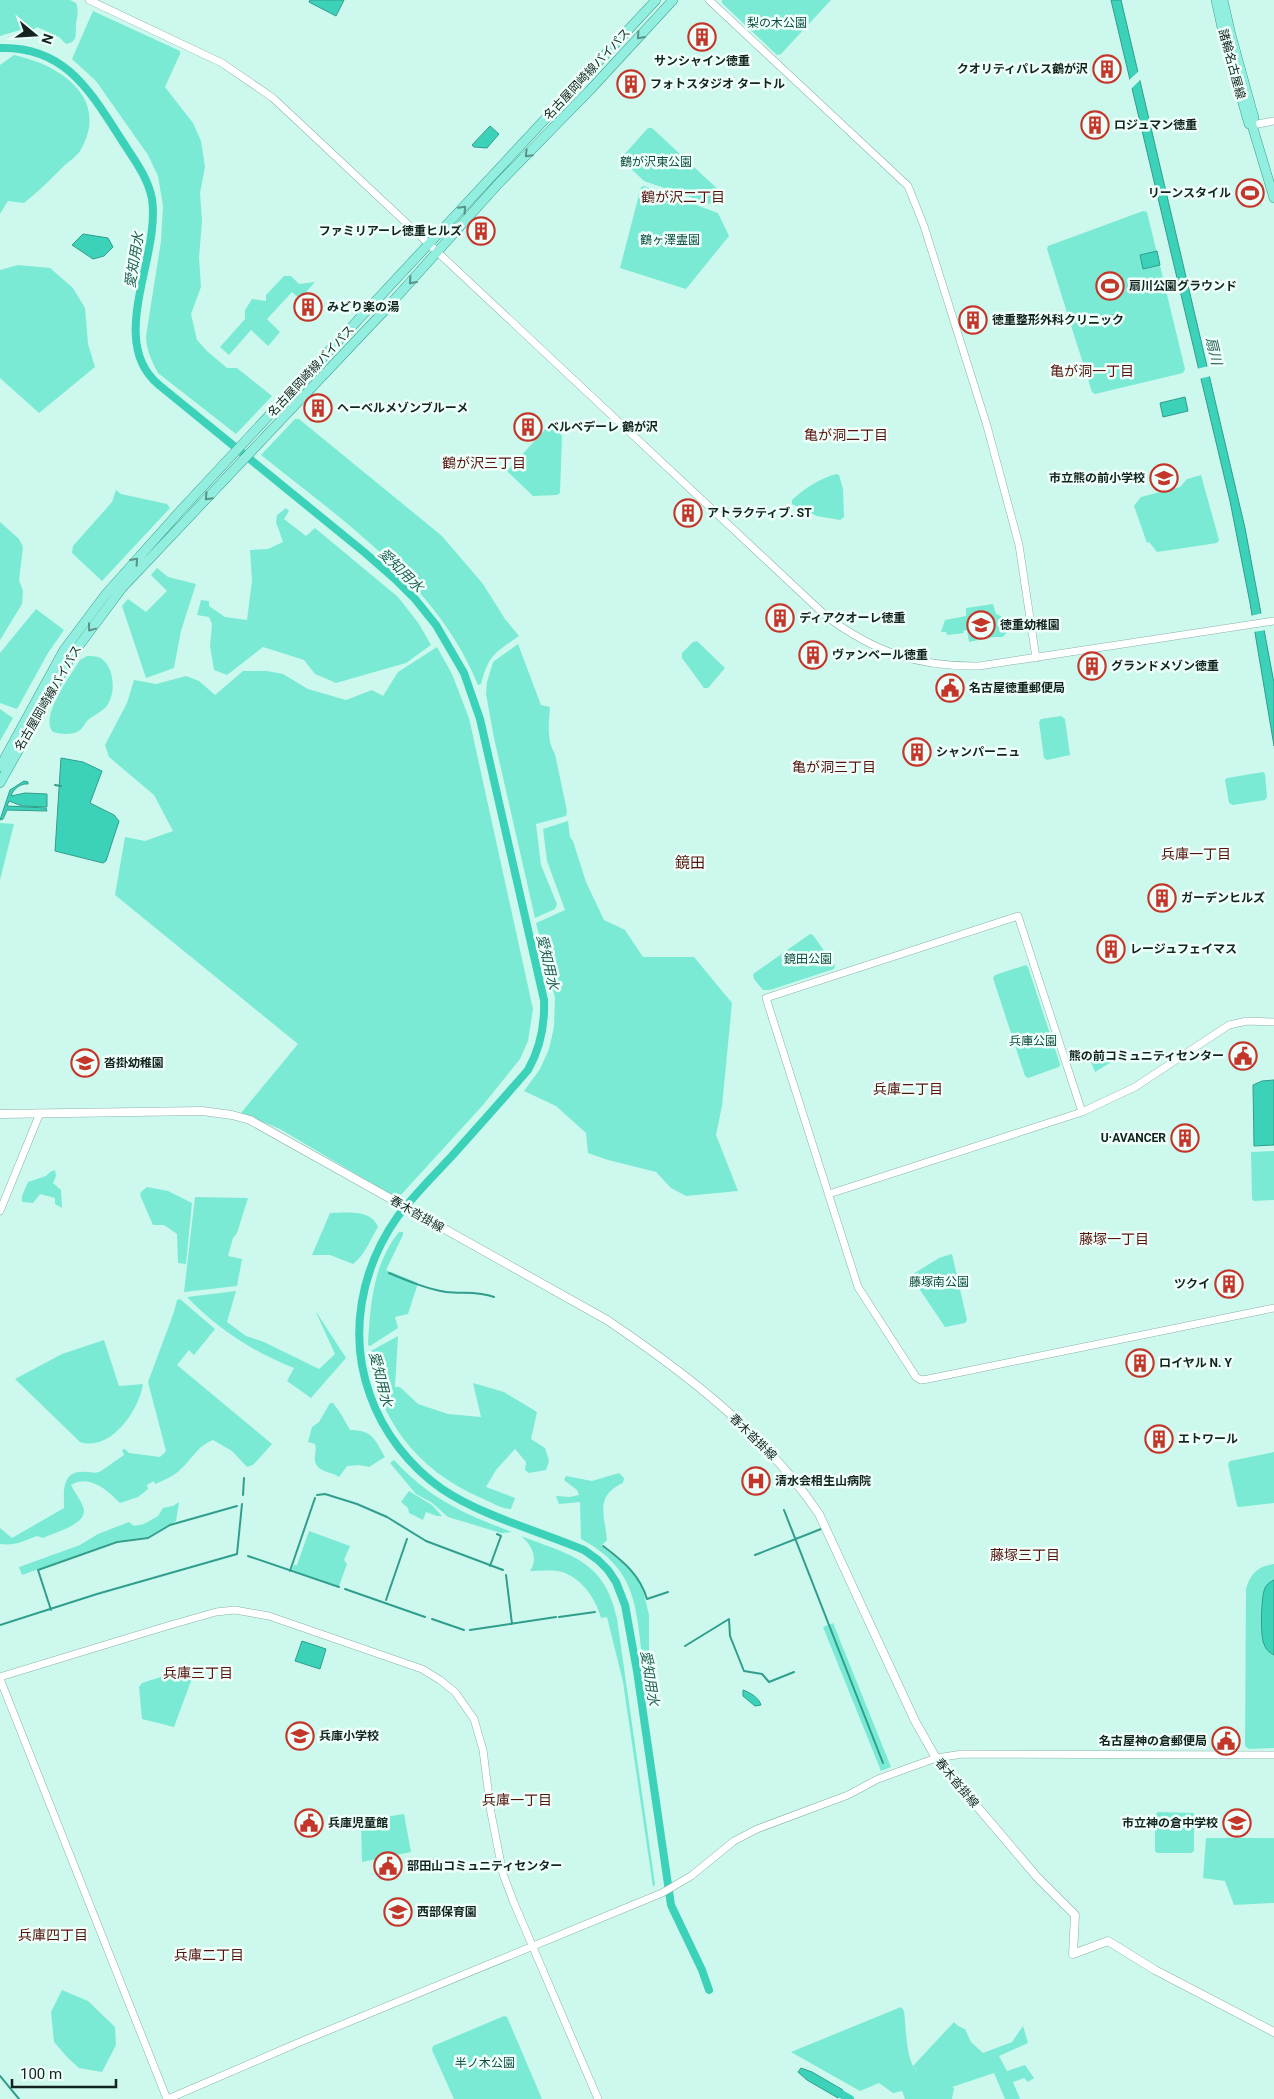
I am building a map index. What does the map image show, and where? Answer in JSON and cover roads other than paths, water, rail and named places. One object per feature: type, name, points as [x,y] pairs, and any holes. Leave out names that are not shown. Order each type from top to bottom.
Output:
[{"type":"main road","name":"名古屋岡崎線バイパス","points":[[0,767],[68,652],[107,600],[233,454],[656,0]]},
{"type":"main road","name":"名古屋岡崎線バイパス","points":[[107,600],[385,310],[499,183],[583,97],[673,0]]},
{"type":"main road","name":"諸輪名古屋線","points":[[1216,0],[1224,37],[1249,124],[1252,125],[1274,198]]},
{"type":"main road","name":"諸輪名古屋線","points":[[1223,0],[1255,121],[1252,125]]},
{"type":"main road","name":"名古屋岡崎線バイパス","points":[[0,783],[68,652]]},
{"type":"main road","name":"春木沓掛線","points":[[0,1114],[202,1111],[232,1114],[250,1120],[607,1320],[681,1374],[760,1441],[788,1471],[819,1514],[915,1721],[936,1758],[1037,1877],[1074,1915],[1073,1954],[1108,1941],[1155,1970],[1274,2032]]},
{"type":"street","points":[[89,0],[222,63],[273,98],[826,616],[847,632],[875,647],[905,658],[940,665],[979,666],[1274,621]]},
{"type":"street","points":[[709,0],[908,186],[924,226],[987,426],[1019,545],[1036,658]]},
{"type":"street","points":[[1252,125],[1274,121]]},
{"type":"street","points":[[1082,1112],[1018,916],[766,998],[858,1287],[911,1371],[921,1380],[1274,1308]]},
{"type":"street","points":[[829,1194],[1082,1112],[1135,1086],[1230,1025],[1247,1021],[1274,1022]]},
{"type":"street","points":[[0,1211],[40,1114]]},
{"type":"street","points":[[598,2099],[533,1946],[503,1874],[491,1813],[483,1750],[474,1719],[448,1685],[422,1670],[269,1616],[235,1610],[216,1612],[0,1678],[168,2099],[300,2042],[533,1946],[662,1893],[700,1869],[734,1841],[757,1829],[848,1795],[878,1779],[936,1758],[963,1754],[1274,1755]]},
{"type":"waterway","name":"愛知用水","points":[[0,48],[23,49],[42,55],[59,63],[73,75],[98,104],[144,175],[152,199],[153,222],[136,322],[137,346],[144,367],[159,385],[395,579],[415,599],[436,625],[464,673],[480,719],[544,1000],[543,1027],[536,1053],[528,1070],[410,1201],[385,1236],[367,1279],[362,1302],[359,1325],[363,1372],[375,1409],[390,1435],[408,1459],[430,1480],[475,1508],[584,1550],[598,1560],[616,1582],[625,1605],[637,1671],[671,1905],[702,1970],[709,1990]]},
{"type":"waterway","points":[[55,785],[61,786]]},
{"type":"waterway","points":[[389,1273],[439,1291],[482,1294],[494,1297]]},
{"type":"waterway","points":[[243,1495],[244,1478]]},
{"type":"waterway","points":[[317,1495],[325,1494],[357,1504],[387,1517],[426,1541],[503,1570]]},
{"type":"waterway","points":[[290,1571],[315,1498]]},
{"type":"waterway","points":[[0,1625],[97,1594],[237,1554],[242,1504]]},
{"type":"waterway","points":[[51,1610],[38,1570],[117,1542],[148,1538],[170,1525],[237,1506]]},
{"type":"waterway","points":[[784,1510],[883,1763]]},
{"type":"waterway","points":[[755,1555],[821,1529]]},
{"type":"waterway","points":[[490,1566],[501,1536],[497,1534]]},
{"type":"waterway","points":[[386,1600],[407,1539]]},
{"type":"waterway","points":[[603,1546],[630,1569],[644,1590],[647,1599],[668,1592]]},
{"type":"waterway","points":[[248,1556],[339,1587]]},
{"type":"waterway","points":[[506,1575],[512,1624]]},
{"type":"waterway","points":[[345,1589],[425,1617]]},
{"type":"waterway","points":[[559,1617],[595,1612]]},
{"type":"waterway","points":[[470,1630],[556,1617]]},
{"type":"waterway","points":[[432,1619],[464,1630]]},
{"type":"waterway","points":[[685,1646],[729,1619],[730,1636],[744,1671],[762,1674],[769,1682],[794,1672]]},
{"type":"waterway","points":[[0,2076],[19,2099]]},
{"type":"waterway","name":"愛知用水","points":[[832,2089],[850,2099]]},
{"type":"place","name":"サンシャイン徳重","points":[[702,37]]},
{"type":"place","name":"クオリティパレス鶴が沢","points":[[1107,69]]},
{"type":"place","name":"フォトスタジオ タートル","points":[[631,84]]},
{"type":"place","name":"ロジュマン徳重","points":[[1095,125]]},
{"type":"place","name":"リーンスタイル","points":[[1250,193]]},
{"type":"place","name":"ファミリアーレ徳重ヒルズ","points":[[481,231]]},
{"type":"place","name":"扇川公園グラウンド","points":[[1110,286]]},
{"type":"place","name":"みどり楽の湯","points":[[308,307]]},
{"type":"place","name":"徳重整形外科クリニック","points":[[973,320]]},
{"type":"place","name":"ヘーベルメゾンブルーメ","points":[[318,408]]},
{"type":"place","name":"ベルベデーレ 鶴が沢","points":[[528,427]]},
{"type":"place","name":"市立熊の前小学校","points":[[1164,478]]},
{"type":"place","name":"アトラクティブ. ST","points":[[688,513]]},
{"type":"place","name":"ディアクオーレ徳重","points":[[780,618]]},
{"type":"place","name":"徳重幼稚園","points":[[981,625]]},
{"type":"place","name":"ヴァンベール徳重","points":[[813,655]]},
{"type":"place","name":"グランドメゾン徳重","points":[[1092,666]]},
{"type":"place","name":"名古屋徳重郵便局","points":[[950,688]]},
{"type":"place","name":"シャンパーニュ","points":[[917,752]]},
{"type":"place","name":"ガーデンヒルズ","points":[[1162,898]]},
{"type":"place","name":"レージュフェイマス","points":[[1111,949]]},
{"type":"place","name":"熊の前コミュニティセンター","points":[[1243,1056]]},
{"type":"place","name":"沓掛幼稚園","points":[[85,1063]]},
{"type":"place","name":"U·AVANCER","points":[[1185,1138]]},
{"type":"place","name":"ツクイ","points":[[1229,1284]]},
{"type":"place","name":"ロイヤル N. Y","points":[[1140,1363]]},
{"type":"place","name":"エトワール","points":[[1159,1439]]},
{"type":"place","name":"清水会相生山病院","points":[[756,1481]]},
{"type":"place","name":"兵庫小学校","points":[[300,1736]]},
{"type":"place","name":"名古屋神の倉郵便局","points":[[1226,1741]]},
{"type":"place","name":"兵庫児童館","points":[[309,1823]]},
{"type":"place","name":"市立神の倉中学校","points":[[1237,1823]]},
{"type":"place","name":"部田山コミュニティセンター","points":[[388,1866]]},
{"type":"place","name":"西部保育園","points":[[398,1912]]},
{"type":"district","name":"鶴が沢二丁目","points":[[683,197]]},
{"type":"district","name":"亀が洞一丁目","points":[[1092,371]]},
{"type":"district","name":"亀が洞二丁目","points":[[846,435]]},
{"type":"district","name":"鶴が沢三丁目","points":[[484,463]]},
{"type":"district","name":"亀が洞三丁目","points":[[834,767]]},
{"type":"district","name":"兵庫一丁目","points":[[1196,854]]},
{"type":"district","name":"鏡田","points":[[690,863]]},
{"type":"district","name":"兵庫二丁目","points":[[908,1089]]},
{"type":"district","name":"藤塚一丁目","points":[[1114,1239]]},
{"type":"district","name":"藤塚三丁目","points":[[1025,1555]]},
{"type":"district","name":"兵庫三丁目","points":[[198,1673]]},
{"type":"district","name":"兵庫一丁目","points":[[517,1800]]},
{"type":"district","name":"兵庫四丁目","points":[[53,1935]]},
{"type":"district","name":"兵庫二丁目","points":[[209,1955]]},
{"type":"park label","name":"梨の木公園","points":[[777,23]]},
{"type":"park label","name":"鶴が沢東公園","points":[[656,162]]},
{"type":"park label","name":"鶴ヶ澤霊園","points":[[670,240]]},
{"type":"park label","name":"鏡田公園","points":[[808,959]]},
{"type":"park label","name":"兵庫公園","points":[[1033,1041]]},
{"type":"park label","name":"藤塚南公園","points":[[939,1282]]},
{"type":"park label","name":"半ノ木公園","points":[[485,2063]]},
{"type":"water label","name":"扇川","points":[[1214,351]]}]
